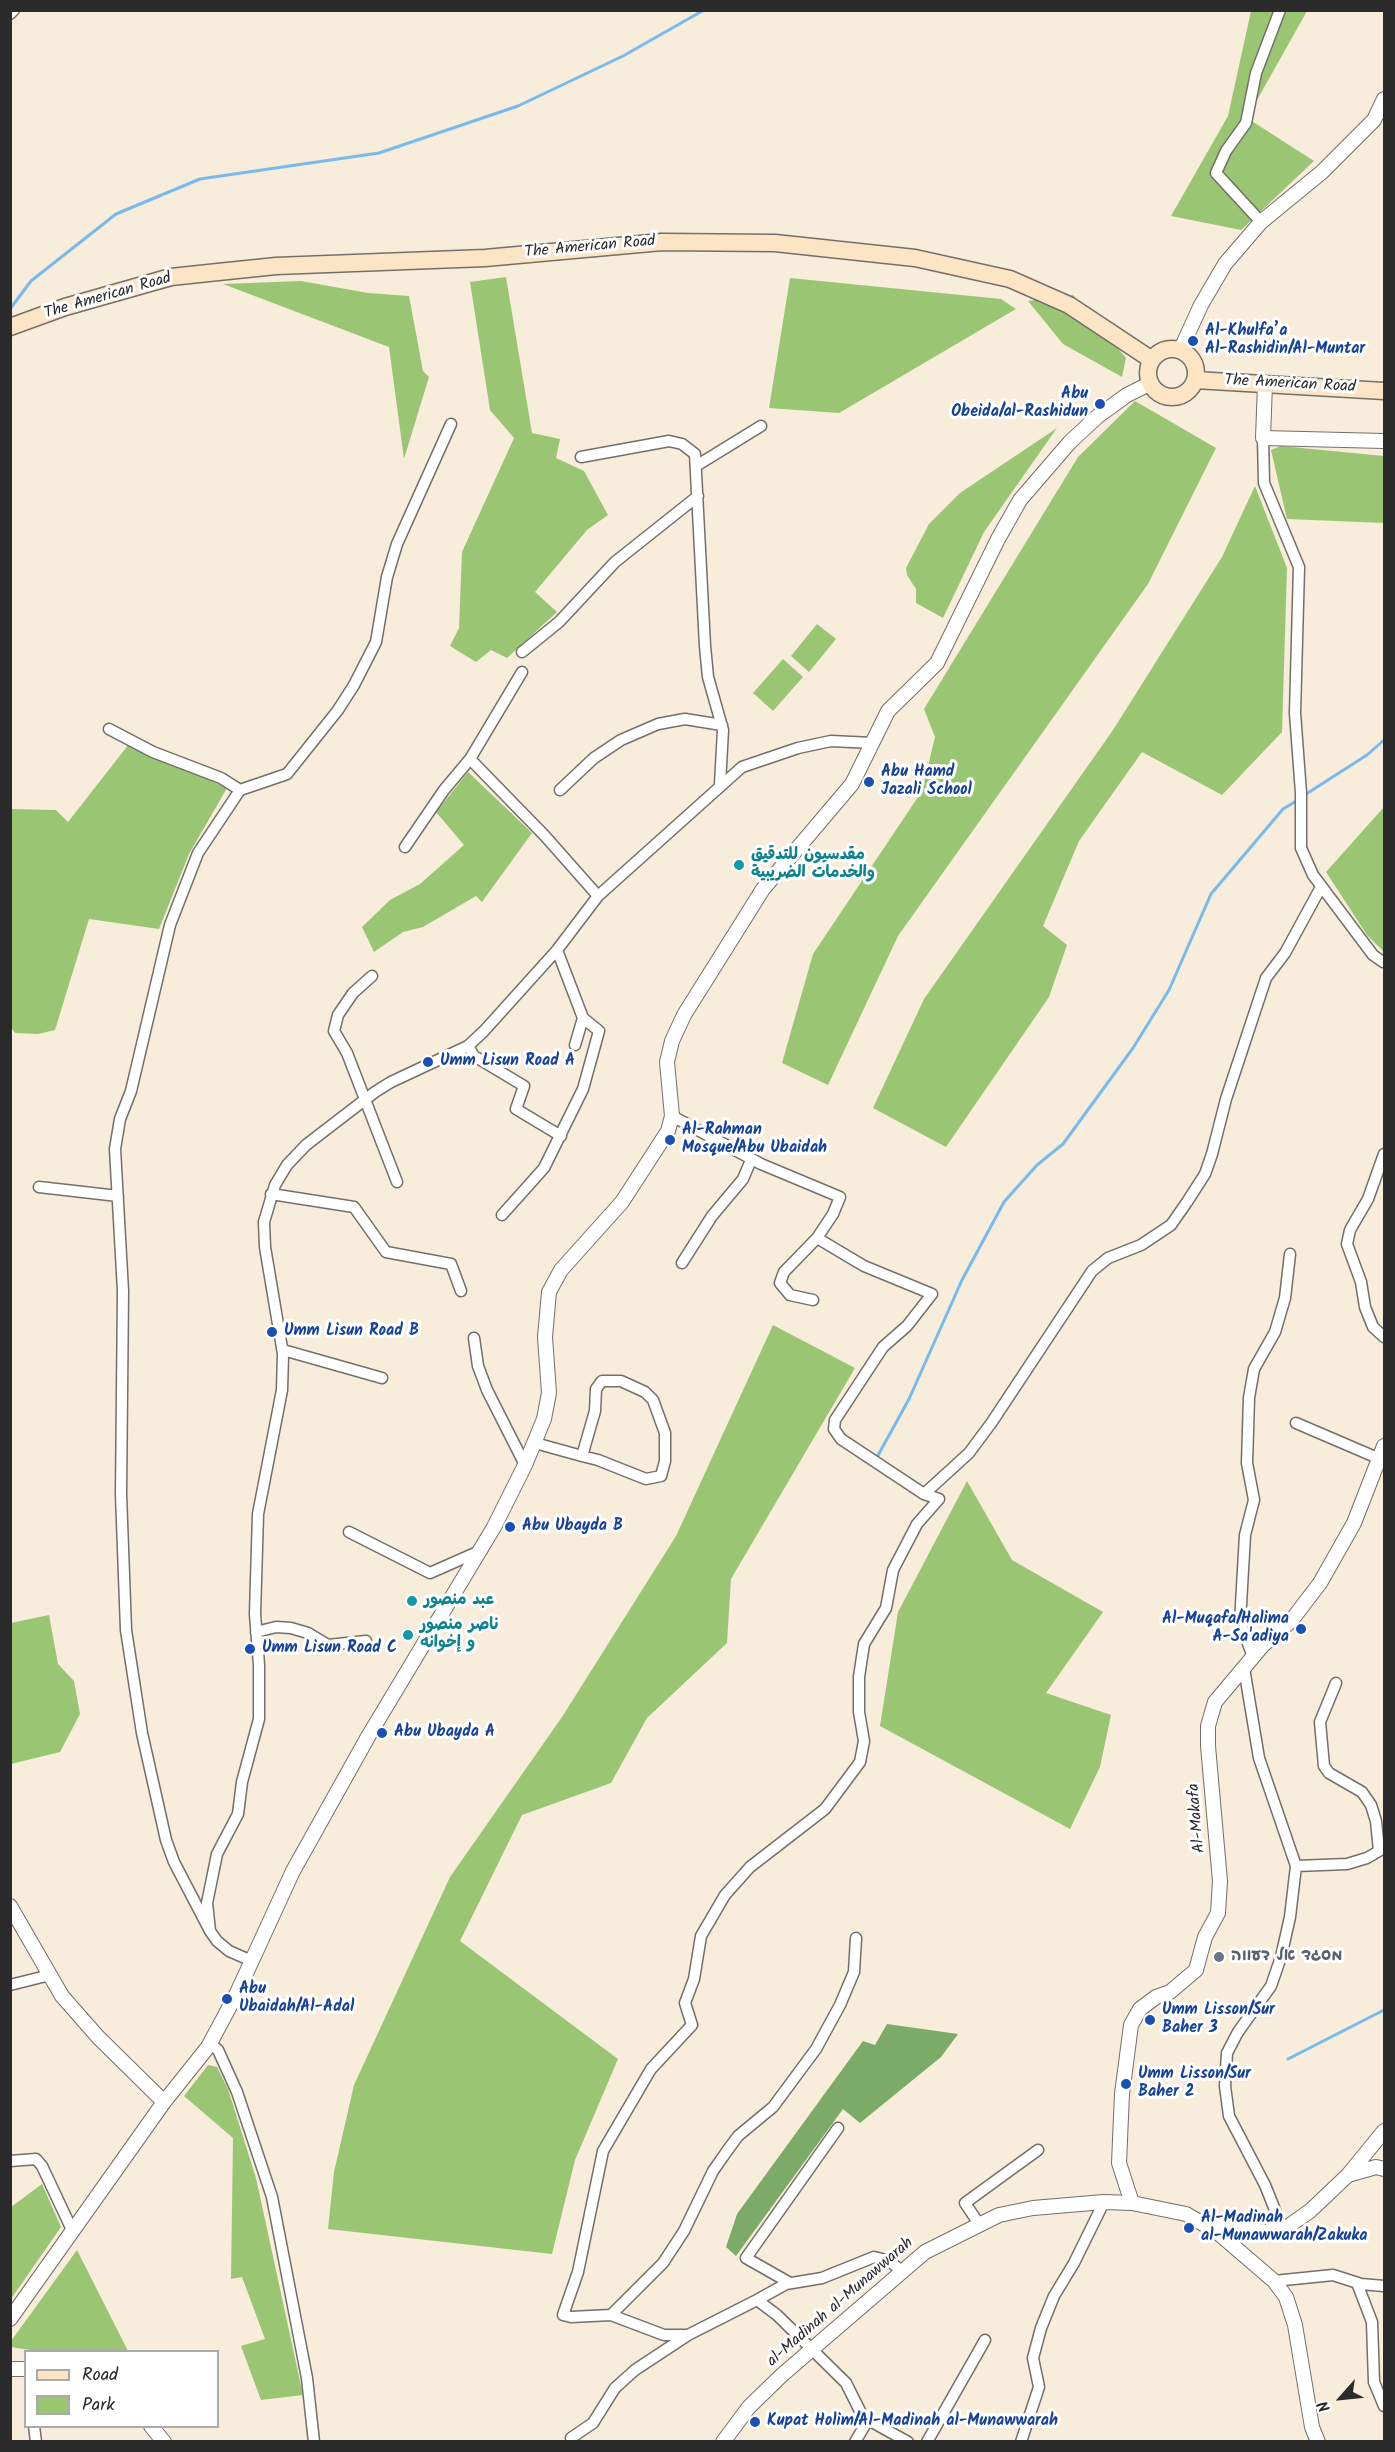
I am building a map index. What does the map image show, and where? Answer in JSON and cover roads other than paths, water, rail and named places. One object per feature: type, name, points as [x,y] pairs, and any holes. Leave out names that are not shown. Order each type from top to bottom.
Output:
[{"type":"main road","name":"The American Road","points":[[10,327],[65,307],[171,277],[267,267],[485,258],[662,242],[775,243],[915,258],[1010,279],[1069,304],[1152,360]]},
{"type":"main road","points":[[1164,350],[1180,351],[1194,366],[1195,380],[1185,393],[1178,396],[1162,395],[1150,384],[1148,371],[1152,360],[1164,350]]},
{"type":"main road","name":"The American Road","points":[[1195,380],[1384,391]]},
{"type":"street","points":[[10,14],[14,10]]},
{"type":"street","points":[[1262,222],[1216,173],[1226,151],[1246,123],[1256,73],[1280,10]]},
{"type":"street","points":[[1180,351],[1225,264],[1262,222],[1322,172],[1374,120],[1384,99]]},
{"type":"street","points":[[10,2319],[164,2102],[210,2043],[252,1961],[293,1871],[369,1735],[482,1550],[535,1443],[549,1393],[545,1337],[549,1292],[561,1270],[622,1202],[659,1146],[672,1116],[667,1062],[672,1041],[684,1016],[757,898],[781,865],[852,784],[888,711],[937,663],[998,539],[1020,500],[1070,442],[1098,416],[1127,395],[1150,384]]},
{"type":"street","points":[[1265,384],[1264,483],[1299,567],[1295,713],[1301,793],[1301,848],[1313,875],[1373,955],[1383,962]]},
{"type":"street","points":[[252,1961],[229,1951],[217,1941],[174,1862],[166,1840],[142,1733],[126,1630],[121,1494],[123,1291],[116,1149],[120,1119],[131,1091],[170,925],[198,853],[240,790],[287,774],[338,710],[371,654],[380,623],[387,577],[397,544],[451,424]]},
{"type":"street","points":[[696,466],[761,426]]},
{"type":"street","points":[[1263,438],[1384,441]]},
{"type":"street","points":[[581,456],[669,441],[690,448],[695,454],[708,678],[722,725],[723,749],[720,784]]},
{"type":"street","points":[[522,652],[559,622],[615,562],[698,496]]},
{"type":"street","points":[[405,847],[444,790],[470,759],[522,672]]},
{"type":"street","points":[[560,790],[594,758],[612,746],[658,724],[685,719],[722,725]]},
{"type":"street","points":[[109,729],[153,752],[221,778],[240,790]]},
{"type":"street","points":[[210,1931],[207,1903],[210,1877],[217,1854],[238,1814],[242,1782],[259,1719],[256,1632],[258,1514],[282,1390],[283,1350],[265,1247],[264,1222],[271,1194],[288,1165],[306,1145],[391,1082],[468,1046],[557,950],[598,896],[720,784],[742,767],[798,748],[850,740],[872,743]]},
{"type":"street","points":[[470,759],[545,836],[598,896]]},
{"type":"street","points":[[924,1494],[969,1453],[1012,1396],[1092,1271],[1108,1258],[1141,1245],[1171,1225],[1187,1202],[1205,1174],[1226,1099],[1266,978],[1285,952],[1322,887]]},
{"type":"street","points":[[502,1215],[544,1168],[561,1136],[583,1089],[599,1031],[583,1018],[557,950]]},
{"type":"street","points":[[372,976],[353,993],[338,1014],[334,1031],[347,1053],[397,1182]]},
{"type":"street","points":[[575,1045],[583,1018]]},
{"type":"street","points":[[468,1046],[474,1056],[524,1086],[516,1109],[561,1136]]},
{"type":"street","points":[[672,1116],[751,1160],[840,1197],[833,1214],[817,1238],[783,1272],[780,1282],[790,1295],[813,1300]]},
{"type":"street","points":[[1384,1154],[1368,1200],[1350,1230],[1347,1244],[1361,1282],[1365,1306],[1373,1327],[1384,1337]]},
{"type":"street","points":[[681,1263],[712,1216],[744,1179],[751,1160]]},
{"type":"street","points":[[39,1187],[118,1196]]},
{"type":"street","points":[[271,1194],[354,1207],[386,1252],[451,1264],[461,1291]]},
{"type":"street","points":[[688,2335],[664,2335],[611,2315],[571,2317],[563,2315],[578,2272],[603,2151],[651,2069],[692,2025],[685,2003],[694,1979],[701,1936],[725,1895],[750,1867],[825,1809],[860,1762],[864,1741],[859,1712],[859,1677],[864,1644],[886,1608],[893,1570],[917,1524],[939,1499],[924,1494],[841,1439],[834,1428],[835,1420],[883,1347],[908,1326],[932,1294],[864,1266],[817,1238]]},
{"type":"street","points":[[1282,2230],[1264,2186],[1229,2116],[1225,2086],[1227,2053],[1238,2032],[1271,1986],[1281,1958],[1290,1917],[1296,1866],[1259,1758],[1249,1662],[1240,1622],[1245,1535],[1254,1500],[1248,1463],[1249,1398],[1254,1369],[1275,1332],[1285,1298],[1290,1254]]},
{"type":"street","points":[[474,1338],[478,1366],[487,1390],[525,1465]]},
{"type":"street","points":[[283,1350],[382,1378]]},
{"type":"street","points":[[535,1443],[582,1456],[598,1460],[646,1479],[661,1476],[665,1433],[654,1400],[645,1392],[621,1381],[608,1379],[599,1383],[595,1411],[582,1456]]},
{"type":"street","points":[[1296,1423],[1382,1452]]},
{"type":"street","name":"Al-Makafa","points":[[1131,2203],[1119,2163],[1121,2104],[1131,2025],[1140,2009],[1185,1981],[1196,1970],[1205,1937],[1218,1913],[1220,1881],[1208,1726],[1215,1702],[1249,1662],[1291,1621],[1320,1583],[1354,1523],[1382,1452]]},
{"type":"street","points":[[349,1532],[430,1573],[482,1550]]},
{"type":"street","points":[[256,1632],[276,1627],[291,1628],[308,1633],[328,1646],[366,1641]]},
{"type":"street","points":[[1296,1866],[1347,1864],[1379,1851],[1376,1821],[1371,1805],[1362,1792],[1329,1773],[1324,1766],[1320,1722],[1336,1683]]},
{"type":"street","points":[[10,1906],[62,1996],[98,2037],[164,2102]]},
{"type":"street","points":[[611,2315],[663,2263],[727,2151],[738,2136],[773,2107],[816,2049],[840,2005],[854,1972],[856,1938]]},
{"type":"street","points":[[10,1985],[50,1975]]},
{"type":"street","points":[[210,2043],[218,2050],[237,2092],[272,2197],[307,2378],[314,2442]]},
{"type":"street","points":[[790,2283],[746,2258],[838,2128]]},
{"type":"street","points":[[1186,2214],[1237,2229],[1263,2232],[1282,2230],[1310,2211],[1348,2175],[1384,2131]]},
{"type":"street","points":[[979,2224],[965,2203],[1038,2150]]},
{"type":"street","points":[[10,2161],[36,2159],[42,2166],[73,2232]]},
{"type":"street","points":[[1348,2175],[1376,2167],[1384,2169]]},
{"type":"street","points":[[1021,2442],[1039,2387],[1033,2358],[1041,2328],[1054,2296],[1074,2263],[1104,2202]]},
{"type":"street","name":"al-Madinah al-Munawwarah","points":[[723,2442],[749,2407],[811,2349],[924,2252],[999,2215],[1033,2208],[1104,2202],[1131,2203],[1186,2214],[1217,2232],[1274,2281],[1286,2297],[1295,2325],[1312,2427],[1318,2442]]},
{"type":"street","points":[[572,2438],[593,2423],[615,2388],[635,2370],[688,2335],[790,2283],[822,2278],[874,2257],[890,2261],[902,2272]]},
{"type":"street","points":[[1274,2281],[1333,2275],[1357,2283],[1384,2286]]},
{"type":"street","points":[[1357,2283],[1372,2322],[1374,2382],[1384,2406]]},
{"type":"street","points":[[757,2300],[777,2315],[846,2384],[855,2405],[868,2420],[887,2437],[908,2442]]},
{"type":"street","points":[[927,2442],[985,2340]]},
{"type":"street","points":[[855,2442],[868,2420]]},
{"type":"street","points":[[152,2428],[164,2442]]},
{"type":"waterway","points":[[10,309],[31,281],[116,214],[200,179],[379,153],[518,106],[623,56],[704,10]]},
{"type":"waterway","points":[[1303,796],[1367,755],[1384,740]]},
{"type":"waterway","points":[[876,1459],[909,1399],[962,1280],[1004,1202],[1037,1165],[1063,1144],[1133,1048],[1169,990],[1211,894],[1283,809],[1298,800]]},
{"type":"waterway","points":[[1288,2059],[1384,2010]]},
{"type":"place","name":"Al-Khulfa’a Al-Rashidin/Al-Muntar","points":[[1193,341]]},
{"type":"place","name":"Abu Obeida/al-Rashidun","points":[[1100,404]]},
{"type":"place","name":"Abu Hamd Jazali School","points":[[869,782]]},
{"type":"place","name":"مقدسيون للتدقيق والخدمات الضريبية","points":[[739,865]]},
{"type":"place","name":"Umm Lisun Road A","points":[[428,1062]]},
{"type":"place","name":"Al-Rahman Mosque/Abu Ubaidah","points":[[670,1140]]},
{"type":"place","name":"Umm Lisun Road B","points":[[272,1332]]},
{"type":"place","name":"Abu Ubayda B","points":[[510,1527]]},
{"type":"place","name":"عبد منصور","points":[[412,1601]]},
{"type":"place","name":"Al-Muqafa/Halima A-Sa'adiya","points":[[1301,1629]]},
{"type":"place","name":"ناصر منصور و إخوانه","points":[[408,1635]]},
{"type":"place","name":"Umm Lisun Road C","points":[[250,1649]]},
{"type":"place","name":"Abu Ubayda A","points":[[382,1733]]},
{"type":"place","name":"מסגד אל דעווה","points":[[1219,1957]]},
{"type":"place","name":"Abu Ubaidah/Al-Adal","points":[[227,1999]]},
{"type":"place","name":"Umm Lisson/Sur Baher 3","points":[[1150,2020]]},
{"type":"place","name":"Umm Lisson/Sur Baher 2","points":[[1126,2084]]},
{"type":"place","name":"Al-Madinah al-Munawwarah/Zakuka","points":[[1189,2228]]},
{"type":"place","name":"Kupat Holim/Al-Madinah al-Munawwarah","points":[[755,2422]]}]
